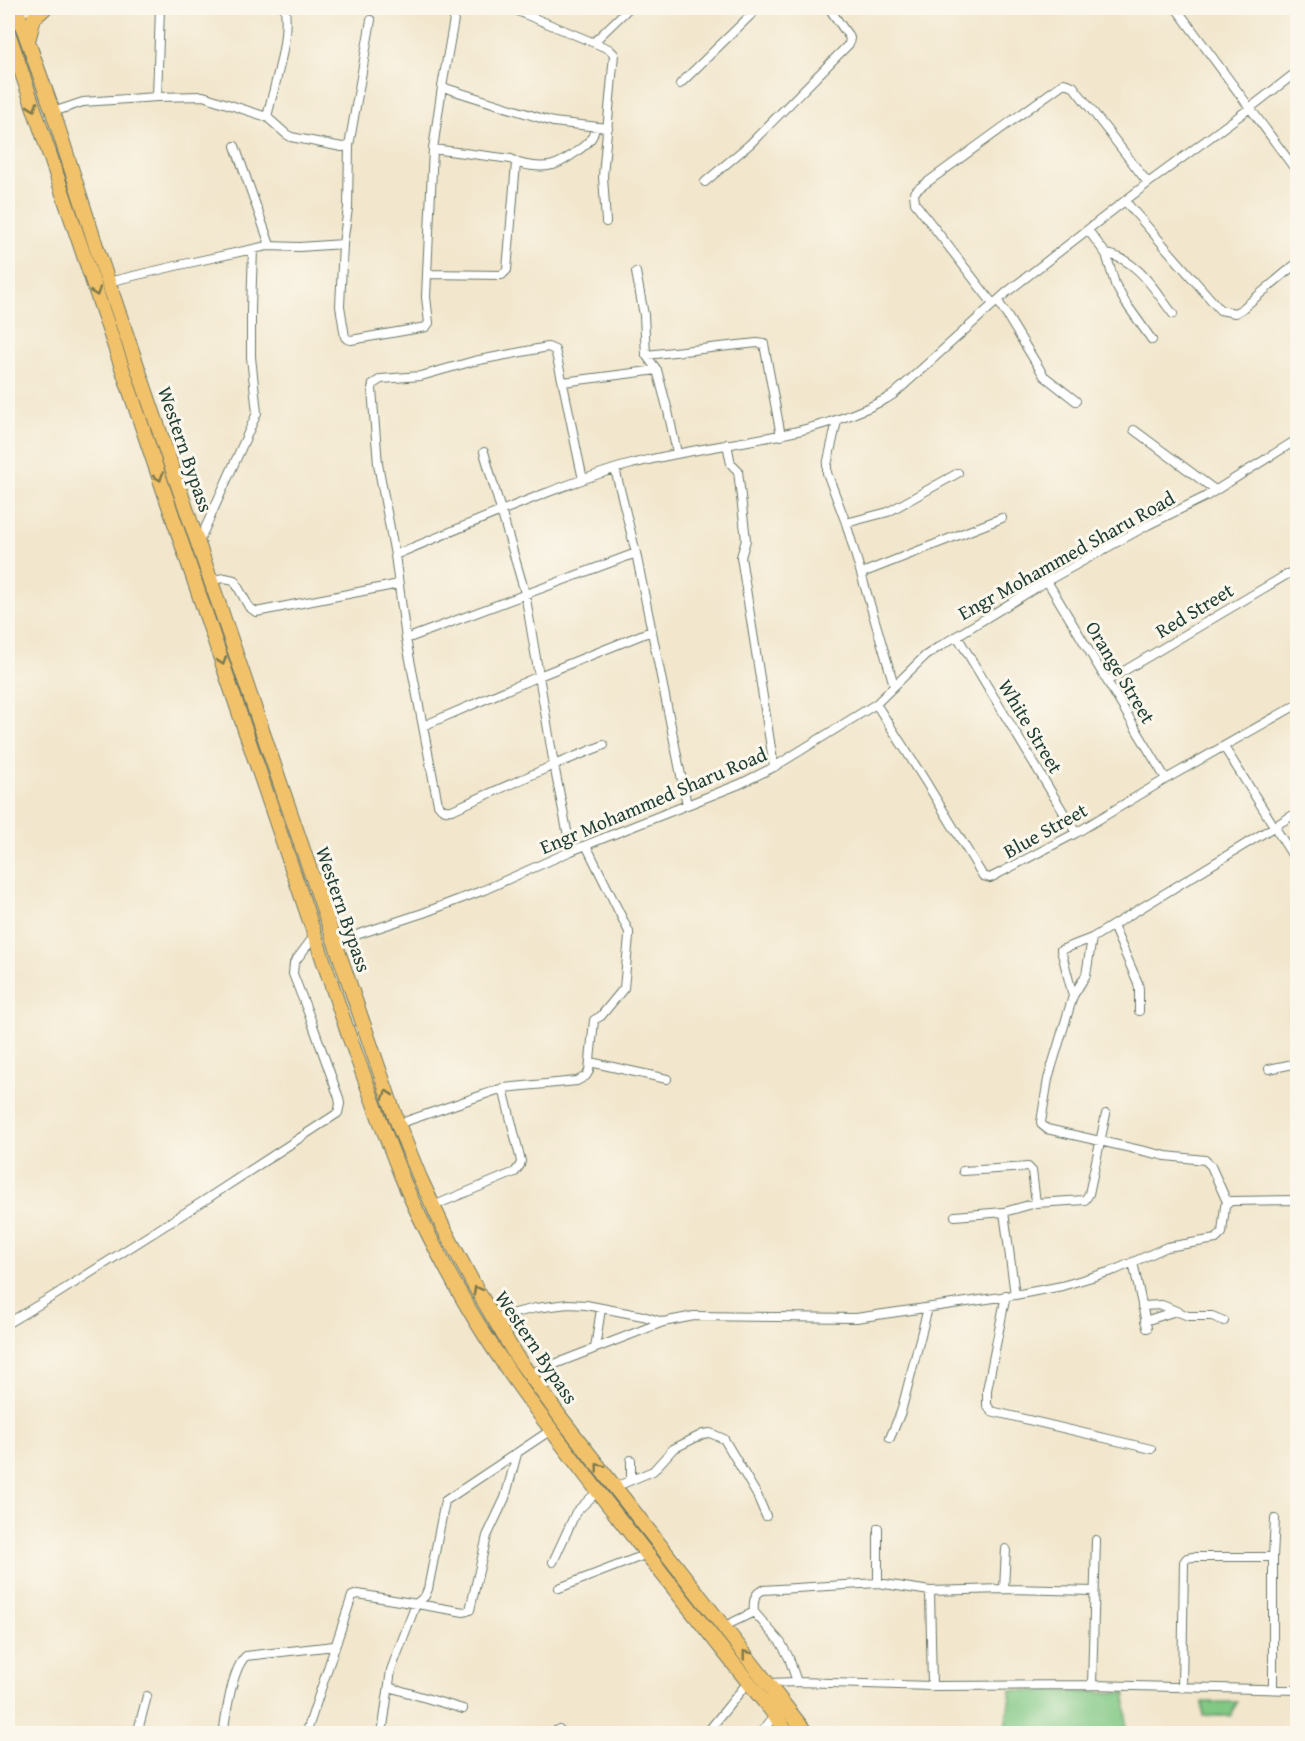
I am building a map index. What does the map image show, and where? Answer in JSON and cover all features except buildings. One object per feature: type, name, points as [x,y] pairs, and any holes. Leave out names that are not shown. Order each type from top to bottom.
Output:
[{"type":"main road","points":[[28,43],[34,18],[45,8]]},
{"type":"main road","name":"Western Bypass","points":[[17,10],[108,282],[398,1124],[433,1206],[473,1283],[516,1356],[561,1418],[807,1734]]},
{"type":"main road","name":"Western Bypass","points":[[8,32],[349,1036],[386,1136],[428,1233],[478,1324],[503,1364],[551,1430],[788,1734]]},
{"type":"main road","points":[[660,1571],[672,1561]]},
{"type":"street","points":[[157,97],[160,8]]},
{"type":"street","points":[[267,117],[285,36],[285,8]]},
{"type":"street","points":[[371,20],[349,146],[348,208],[343,244],[340,306],[347,339],[428,326],[429,323],[426,297],[433,149],[456,8]]},
{"type":"street","points":[[510,8],[524,10],[556,28],[609,49],[614,54],[603,176],[606,222]]},
{"type":"street","points":[[594,42],[629,8]]},
{"type":"street","points":[[680,84],[758,8]]},
{"type":"street","points":[[1176,8],[1298,173]]},
{"type":"street","points":[[705,182],[750,144],[849,44],[850,38],[832,9]]},
{"type":"street","points":[[395,555],[502,510],[615,469],[677,453],[781,436],[837,421],[876,404],[894,394],[996,302],[1148,183],[1298,71]]},
{"type":"street","points":[[1076,401],[1044,376],[996,302],[915,203],[914,193],[1064,83],[1073,86],[1148,183]]},
{"type":"street","points":[[442,87],[553,122],[608,128]]},
{"type":"street","points":[[53,112],[83,102],[157,97],[207,97],[267,117],[291,137],[342,147],[349,146]]},
{"type":"street","points":[[433,149],[547,166],[557,164],[591,139],[595,128]]},
{"type":"street","points":[[235,146],[270,245]]},
{"type":"street","points":[[427,274],[502,275],[507,270],[516,162]]},
{"type":"street","points":[[1125,201],[1221,310],[1235,313],[1242,309],[1298,262]]},
{"type":"street","points":[[1088,230],[1106,254],[1115,284],[1125,302],[1152,340]]},
{"type":"street","points":[[108,282],[270,245],[299,247],[343,244]]},
{"type":"street","points":[[198,544],[257,413],[251,357],[250,309],[253,249]]},
{"type":"street","points":[[1106,254],[1117,255],[1128,260],[1173,314]]},
{"type":"street","points":[[636,272],[644,315],[646,356],[657,370],[677,453]]},
{"type":"street","points":[[646,356],[757,342],[764,344],[781,436]]},
{"type":"street","points":[[584,479],[555,350],[548,347],[474,361],[421,375],[381,379],[376,381],[372,389],[378,464],[395,555],[406,639],[438,804],[441,809],[447,811],[604,745]]},
{"type":"street","points":[[563,382],[657,370]]},
{"type":"street","points":[[837,421],[826,468],[846,523],[894,685]]},
{"type":"street","points":[[1134,430],[1215,490]]},
{"type":"street","name":"Engr Mohammed Sharu Road","points":[[335,942],[484,890],[571,851],[740,784],[774,767],[876,704],[925,656],[1047,581],[1215,490],[1298,439]]},
{"type":"street","points":[[727,444],[731,464],[738,471],[746,540],[741,557],[774,767]]},
{"type":"street","points":[[484,452],[525,593],[571,851]]},
{"type":"street","points":[[615,469],[636,553],[687,806]]},
{"type":"street","points":[[846,523],[888,512],[958,473]]},
{"type":"street","points":[[861,573],[1002,518]]},
{"type":"street","points":[[406,639],[636,553]]},
{"type":"street","name":"Red Street","points":[[1107,681],[1298,568]]},
{"type":"street","points":[[210,580],[225,578],[234,580],[249,607],[256,612],[399,584]]},
{"type":"street","name":"Orange Street","points":[[1047,581],[1166,779]]},
{"type":"street","points":[[423,726],[651,631]]},
{"type":"street","name":"White Street","points":[[957,636],[1076,833]]},
{"type":"street","name":"Blue Street","points":[[876,704],[983,876],[993,877],[1076,833],[1298,704]]},
{"type":"street","points":[[1224,747],[1298,864]]},
{"type":"street","points":[[1073,996],[1061,950],[1092,938],[1113,926],[1298,812]]},
{"type":"street","points":[[398,1124],[503,1088],[577,1081],[586,1076],[589,1071],[594,1020],[601,1016],[624,988],[629,932],[586,845]]},
{"type":"street","points":[[1113,926],[1138,983],[1139,1011]]},
{"type":"street","points":[[8,1323],[163,1227],[338,1113],[339,1098],[293,974],[294,963],[315,935]]},
{"type":"street","points":[[529,1374],[663,1322],[698,1316],[856,1318],[928,1308],[1062,1286],[1115,1270],[1167,1247],[1220,1237],[1227,1202],[1211,1166],[1205,1160],[1166,1156],[1047,1129],[1041,1122],[1048,1080],[1073,996],[1086,975],[1092,938]]},
{"type":"street","points":[[590,1062],[667,1078]]},
{"type":"street","points":[[1269,1070],[1298,1063]]},
{"type":"street","points":[[433,1206],[519,1169],[521,1161],[503,1088]]},
{"type":"street","points":[[955,1216],[1004,1212],[1036,1203],[1088,1198],[1106,1114]]},
{"type":"street","points":[[963,1171],[1028,1167],[1032,1171],[1036,1203]]},
{"type":"street","points":[[1227,1202],[1298,1200]]},
{"type":"street","points":[[1004,1212],[1011,1295],[987,1390],[987,1405],[991,1411],[1151,1449]]},
{"type":"street","points":[[1133,1262],[1146,1325],[1176,1311]]},
{"type":"street","points":[[493,1318],[536,1308],[568,1304],[586,1305],[663,1322]]},
{"type":"street","points":[[1142,1306],[1162,1305],[1188,1316],[1212,1316],[1224,1321]]},
{"type":"street","points":[[890,1438],[901,1412],[928,1308]]},
{"type":"street","points":[[595,1348],[601,1309]]},
{"type":"street","points":[[382,1734],[391,1670],[416,1604],[425,1596],[428,1589],[445,1501],[551,1430]]},
{"type":"street","points":[[615,1487],[653,1471],[673,1449],[703,1434],[710,1433],[724,1439],[757,1495],[766,1516]]},
{"type":"street","points":[[306,1734],[350,1599],[354,1594],[464,1612],[470,1610],[487,1536],[505,1498],[517,1454]]},
{"type":"street","points":[[631,1460],[631,1479]]},
{"type":"street","points":[[553,1562],[576,1512],[598,1491]]},
{"type":"street","points":[[1273,1689],[1275,1519]]},
{"type":"street","points":[[878,1528],[878,1583]]},
{"type":"street","points":[[1092,1685],[1096,1540]]},
{"type":"street","points":[[1004,1588],[1006,1550]]},
{"type":"street","points":[[559,1588],[647,1554]]},
{"type":"street","points":[[1182,1688],[1184,1562],[1187,1558],[1193,1557],[1273,1557]]},
{"type":"street","points":[[797,1682],[782,1643],[754,1612],[756,1594],[763,1590],[878,1583],[930,1591],[1004,1588],[1094,1591]]},
{"type":"street","points":[[930,1591],[932,1686]]},
{"type":"street","points":[[725,1626],[754,1612]]},
{"type":"street","points":[[223,1734],[231,1691],[240,1663],[246,1656],[334,1646]]},
{"type":"street","points":[[706,1734],[748,1682]]},
{"type":"street","points":[[768,1683],[932,1686],[1092,1685],[1298,1690]]},
{"type":"street","points":[[389,1687],[463,1709]]},
{"type":"street","points":[[138,1733],[147,1696]]},
{"type":"street","points":[[760,1734],[775,1715]]},
{"type":"street","points":[[550,1734],[559,1729],[564,1734]]},
{"type":"green space","points":[[1011,1690],[1126,1693],[1126,1733],[1004,1733]]},
{"type":"green space","points":[[1203,1702],[1237,1702],[1231,1716],[1203,1716]]}]
